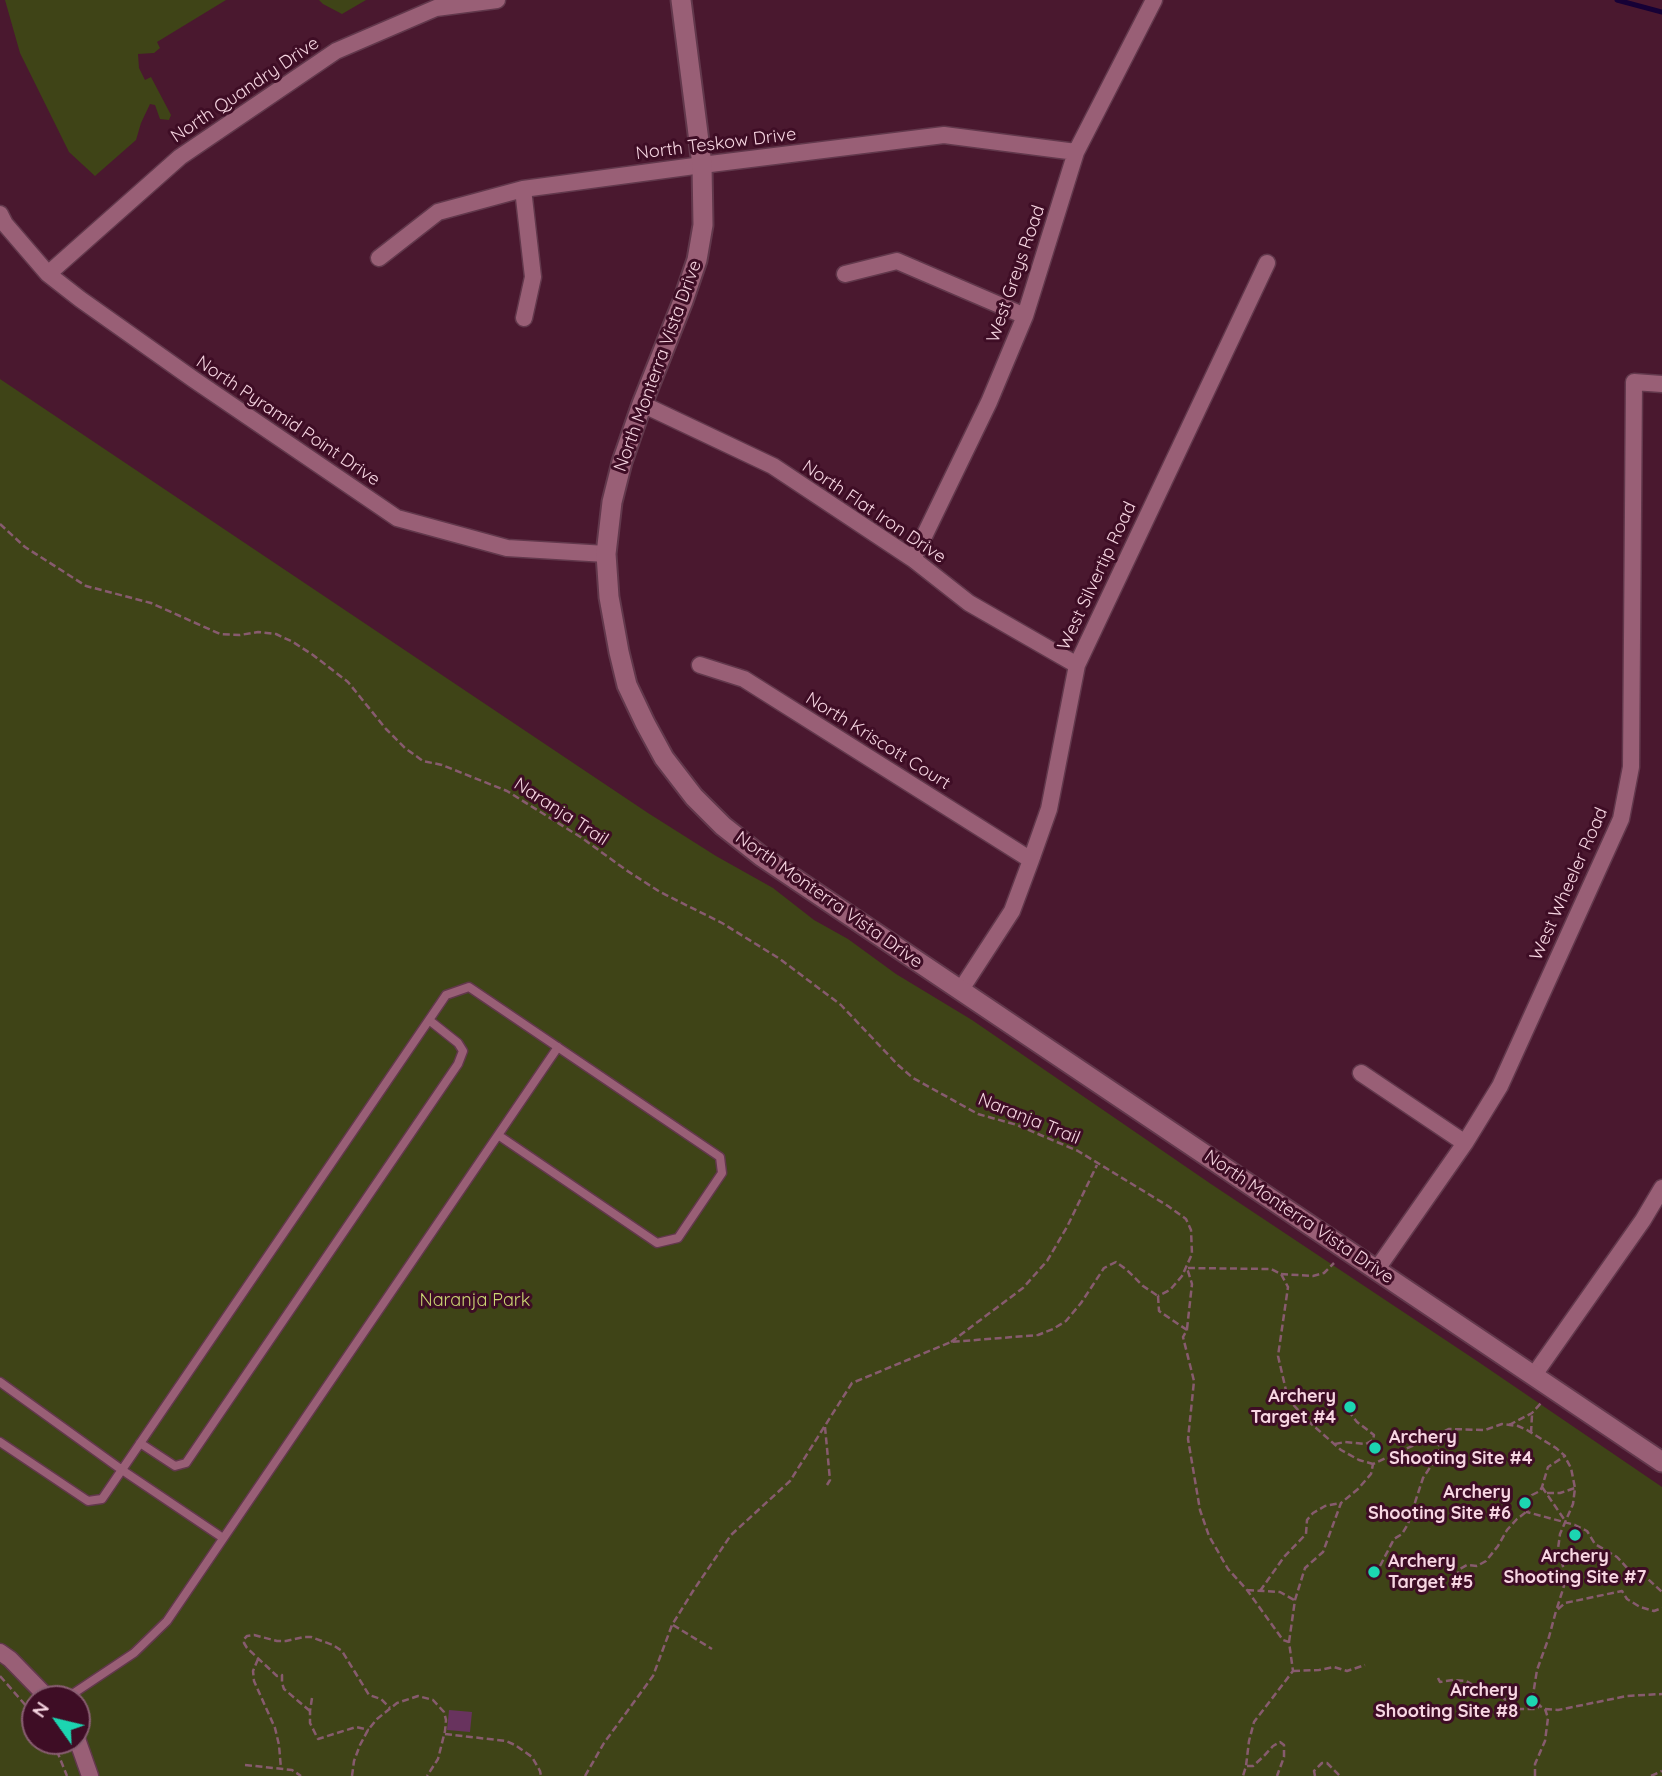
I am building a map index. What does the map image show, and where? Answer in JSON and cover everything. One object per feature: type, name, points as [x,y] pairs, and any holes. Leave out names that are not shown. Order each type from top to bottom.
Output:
[{"type":"street","name":"North Quandry Drive","points":[[48,274],[180,157],[336,51],[436,8],[497,0]]},
{"type":"street","name":"North Monterra Vista Drive","points":[[681,0],[702,165],[703,225],[697,260],[622,462],[612,502],[606,555],[609,597],[618,652],[628,685],[664,758],[694,797],[723,826],[761,856],[1662,1462]]},
{"type":"street","name":"West Greys Road","points":[[913,559],[989,402],[1025,316],[1076,152],[1154,0]]},
{"type":"street","name":"North Teskow Drive","points":[[379,258],[438,212],[523,189],[944,135],[1076,152]]},
{"type":"street","points":[[523,189],[533,277],[524,318]]},
{"type":"street","name":"North Pyramid Point Drive","points":[[0,214],[5,224],[48,274],[80,299],[192,379],[397,518],[507,548],[606,555]]},
{"type":"street","points":[[845,274],[897,261],[1025,316]]},
{"type":"street","name":"West Silvertip Road","points":[[960,991],[1012,911],[1031,860],[1049,809],[1077,664],[1267,263]]},
{"type":"street","name":"West Wheeler Road","points":[[1377,1269],[1465,1143],[1500,1086],[1621,818],[1631,767],[1634,382],[1662,384]]},
{"type":"street","name":"North Flat Iron Drive","points":[[642,404],[773,466],[913,559],[969,603],[1077,664]]},
{"type":"street","name":"North Kriscott Court","points":[[700,665],[744,679],[1031,860]]},
{"type":"street","points":[[1362,1073],[1465,1143]]},
{"type":"street","points":[[1534,1376],[1643,1220],[1662,1188]]},
{"type":"street","points":[[0,1652],[35,1685]]},
{"type":"street","points":[[83,1755],[90,1776]]},
{"type":"lane","points":[[0,1442],[88,1502],[102,1499],[446,995],[468,987],[720,1157],[722,1173],[678,1238],[657,1243],[498,1135]]},
{"type":"lane","points":[[140,1443],[175,1466],[186,1464],[458,1064],[463,1051],[458,1043],[429,1020]]},
{"type":"lane","points":[[86,1685],[134,1653],[167,1621],[558,1047]]},
{"type":"lane","points":[[0,1382],[121,1470],[223,1538]]},
{"type":"path","name":"Naranja Trail","points":[[0,524],[25,547],[86,586],[151,603],[220,634],[258,632],[276,634],[293,642],[348,682],[386,729],[423,761],[442,765],[507,791],[660,892],[722,923],[780,959],[841,1005],[913,1078],[978,1114],[1017,1125],[1078,1152],[1186,1219],[1191,1230],[1192,1254],[1187,1268],[1192,1284],[1184,1337],[1194,1381],[1188,1439],[1200,1510],[1209,1536],[1228,1569],[1247,1590],[1283,1640],[1289,1642]]},
{"type":"path","points":[[585,1776],[604,1743],[653,1676],[672,1625],[731,1535],[790,1481],[852,1383],[951,1342],[1023,1288],[1047,1261],[1067,1227],[1097,1164]]},
{"type":"path","points":[[951,1342],[1038,1335],[1053,1329],[1066,1321],[1104,1268],[1116,1262],[1158,1296]]},
{"type":"path","points":[[1158,1296],[1170,1290],[1187,1268],[1271,1269],[1281,1274],[1313,1276],[1324,1273],[1334,1263]]},
{"type":"path","points":[[1281,1274],[1287,1287],[1278,1356],[1288,1399],[1340,1450],[1373,1464],[1449,1429],[1485,1430],[1502,1424],[1518,1426],[1565,1456],[1572,1468],[1573,1504],[1560,1534],[1558,1549],[1564,1570],[1564,1586],[1537,1670],[1533,1695],[1540,1706],[1558,1710],[1627,1696],[1662,1694]]},
{"type":"path","points":[[1158,1296],[1158,1311],[1187,1330]]},
{"type":"path","points":[[1509,1425],[1532,1413],[1542,1402]]},
{"type":"path","points":[[1333,1444],[1366,1444],[1373,1440],[1374,1435],[1350,1413]]},
{"type":"path","points":[[1531,1433],[1532,1413]]},
{"type":"path","points":[[825,1427],[830,1480],[827,1485]]},
{"type":"path","points":[[1380,1566],[1394,1539],[1402,1534],[1408,1524],[1423,1478],[1437,1457],[1440,1447],[1434,1436]]},
{"type":"path","points":[[1456,1578],[1460,1569],[1468,1565],[1477,1566],[1499,1546],[1507,1530],[1527,1512],[1532,1494],[1540,1491],[1548,1466],[1565,1456]]},
{"type":"path","points":[[1260,1591],[1283,1557],[1306,1534],[1307,1520],[1313,1513],[1325,1506],[1341,1503],[1371,1474],[1373,1464]]},
{"type":"path","points":[[1542,1487],[1566,1522]]},
{"type":"path","points":[[1546,1493],[1560,1493],[1574,1488]]},
{"type":"path","points":[[1243,1776],[1254,1722],[1293,1671],[1289,1642],[1295,1600],[1305,1568],[1323,1552],[1341,1503]]},
{"type":"path","points":[[1527,1512],[1576,1525],[1587,1531],[1595,1544],[1617,1557],[1630,1571],[1648,1579],[1662,1592]]},
{"type":"path","points":[[1247,1590],[1280,1592],[1295,1600]]},
{"type":"path","points":[[1556,1611],[1565,1603],[1622,1591],[1640,1607],[1654,1611],[1662,1608]]},
{"type":"path","points":[[672,1625],[712,1649]]},
{"type":"path","points":[[310,1711],[284,1689],[282,1675],[277,1676],[244,1643],[247,1636],[254,1635],[277,1641],[311,1637],[333,1645],[342,1651],[369,1695],[381,1699],[390,1708]]},
{"type":"path","points":[[258,1659],[253,1671],[254,1681],[275,1728],[281,1769]]},
{"type":"path","points":[[1293,1671],[1334,1667],[1347,1671],[1364,1665]]},
{"type":"path","points":[[0,1676],[21,1700]]},
{"type":"path","points":[[1438,1678],[1440,1682],[1466,1681],[1484,1691],[1491,1686],[1512,1706],[1520,1709],[1535,1709],[1540,1706]]},
{"type":"path","points":[[352,1776],[354,1761],[377,1719],[397,1703],[418,1696],[433,1700],[444,1713],[446,1720],[438,1759],[428,1776]]},
{"type":"path","points":[[312,1698],[310,1723],[318,1739],[356,1727],[369,1730]]},
{"type":"path","points":[[1535,1776],[1535,1764],[1545,1741],[1548,1718],[1545,1709]]},
{"type":"path","points":[[445,1734],[506,1741],[532,1757],[541,1776]]},
{"type":"path","points":[[1246,1766],[1252,1766],[1280,1742],[1284,1745],[1284,1757],[1277,1776]]},
{"type":"path","points":[[58,1755],[67,1776]]},
{"type":"path","points":[[1315,1776],[1314,1771],[1322,1763],[1327,1763],[1340,1776]]},
{"type":"path","points":[[245,1765],[292,1770],[301,1776]]},
{"type":"path","points":[[1651,1776],[1662,1771]]},
{"type":"green space","points":[[5,0],[226,0],[157,42],[160,48],[154,53],[138,54],[139,68],[145,80],[151,77],[171,115],[169,120],[160,119],[155,105],[150,104],[136,140],[95,176],[69,152],[20,53]]},
{"type":"green space","points":[[319,0],[366,0],[342,14]]},
{"type":"green space","name":"Naranja Park","points":[[0,379],[648,813],[773,888],[814,920],[848,939],[896,974],[972,1020],[1662,1487],[1662,1776],[0,1776]]},
{"type":"building","points":[[449,1710],[472,1712],[470,1732],[447,1730]]},
{"type":"waterway","points":[[1617,0],[1662,12]]},
{"type":"place","name":"Archery Target #4","points":[[1350,1407]]},
{"type":"place","name":"Archery Shooting Site #4","points":[[1375,1448]]},
{"type":"place","name":"Archery Shooting Site #6","points":[[1525,1503]]},
{"type":"place","name":"Archery Shooting Site #7","points":[[1575,1535]]},
{"type":"place","name":"Archery Target #5","points":[[1374,1572]]},
{"type":"place","name":"Archery Shooting Site #8","points":[[1532,1701]]}]
